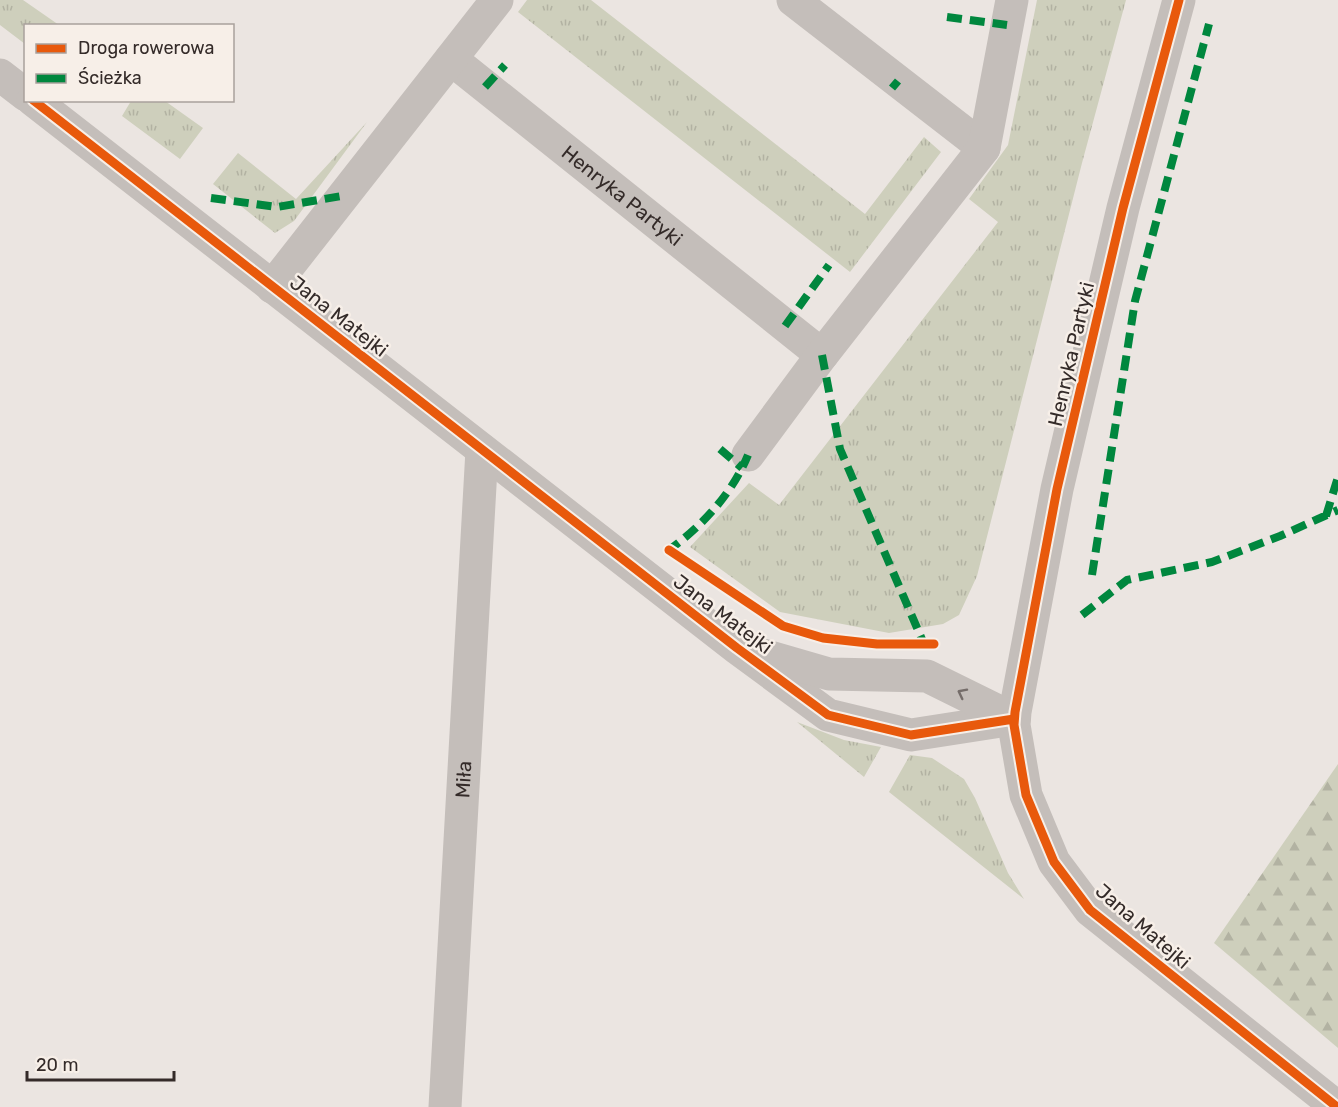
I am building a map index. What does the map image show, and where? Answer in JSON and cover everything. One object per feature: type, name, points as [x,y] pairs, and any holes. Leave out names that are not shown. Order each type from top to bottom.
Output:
[{"type":"street","points":[[272,287],[497,0]]},
{"type":"street","points":[[793,0],[984,148]]},
{"type":"street","points":[[748,454],[822,355],[984,148],[1012,0]]},
{"type":"street","name":"Henryka Partyki","points":[[1014,719],[1057,489],[1123,208],[1179,0]]},
{"type":"street","name":"Henryka Partyki","points":[[451,59],[822,355]]},
{"type":"street","points":[[0,75],[24,93]]},
{"type":"street","name":"Jana Matejki","points":[[36,102],[736,648],[828,715],[911,735],[1014,719]]},
{"type":"street","name":"Miła","points":[[445,1107],[482,450]]},
{"type":"street","name":"Jana Matejki","points":[[736,648],[829,674],[927,675],[1014,719]]},
{"type":"street","name":"Jana Matejki","points":[[1014,719],[1026,795],[1054,861],[1090,910],[1337,1107]]},
{"type":"green space","points":[[0,0],[23,0],[58,24],[24,24],[24,43],[0,25]]},
{"type":"green space","points":[[527,0],[591,0],[865,214],[924,137],[941,152],[850,272],[518,12]]},
{"type":"green space","points":[[1037,0],[1126,0],[977,576],[959,615],[943,624],[889,633],[780,612],[690,547],[749,483],[779,505],[998,222],[969,199],[1008,145]]},
{"type":"green space","points":[[130,102],[166,102],[203,128],[180,159],[122,116]]},
{"type":"green space","points":[[367,122],[294,221],[275,233],[213,184],[238,153],[296,199]]},
{"type":"green space","points":[[797,722],[844,740],[881,747],[864,777]]},
{"type":"green space","points":[[910,755],[932,758],[964,779],[975,798],[1008,873],[1024,899],[889,792]]},
{"type":"green space","points":[[1338,764],[1338,1048],[1214,943]]},
{"type":"marked path","points":[[947,17],[1007,25]]},
{"type":"marked path","points":[[1092,575],[1135,301],[1209,24]]},
{"type":"marked path","points":[[485,87],[505,65]]},
{"type":"marked path","points":[[892,88],[898,81]]},
{"type":"marked path","points":[[211,198],[277,207],[342,196]]},
{"type":"marked path","points":[[785,326],[829,265]]},
{"type":"marked path","points":[[822,355],[840,449],[924,644]]},
{"type":"marked path","points":[[720,449],[742,468]]},
{"type":"marked path","points":[[671,552],[669,550],[693,531],[725,496],[748,455]]},
{"type":"marked path","points":[[1326,516],[1338,477]]},
{"type":"marked path","points":[[1082,615],[1127,580],[1212,562],[1280,536],[1338,510]]},
{"type":"cycle path","points":[[1179,0],[1123,208],[1057,489],[1014,725],[1026,795],[1054,862],[1090,910],[1337,1107]]},
{"type":"cycle path","points":[[36,102],[737,648],[828,715],[911,735],[1014,719]]},
{"type":"cycle path","points":[[669,550],[783,626],[823,638],[877,644],[934,644]]}]
